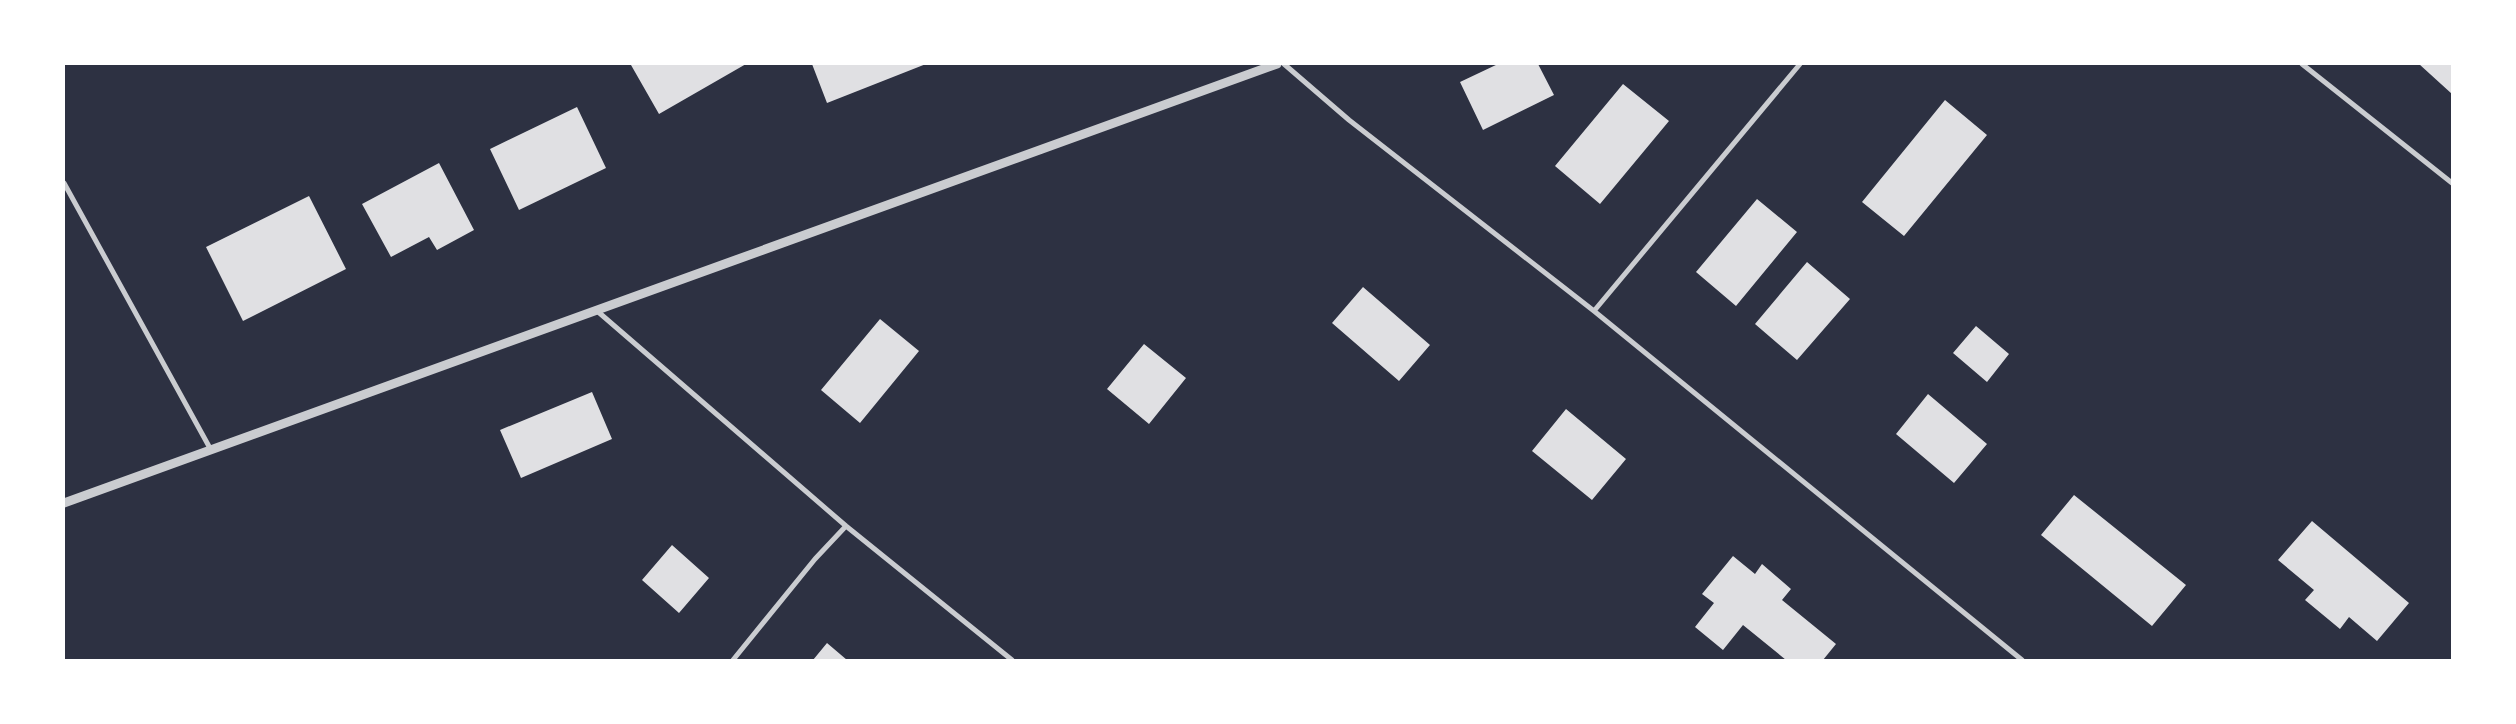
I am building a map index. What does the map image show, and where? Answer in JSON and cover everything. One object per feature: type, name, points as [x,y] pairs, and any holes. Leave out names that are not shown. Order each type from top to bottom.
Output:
[{"type":"street","points":[[64,503],[1278,64]]},
{"type":"street","points":[[1284,64],[1349,120],[1594,311],[2022,660]]},
{"type":"street","points":[[1594,311],[1800,64]]},
{"type":"street","points":[[2302,64],[2452,183]]},
{"type":"street","points":[[64,183],[211,450]]},
{"type":"street","points":[[596,310],[846,526],[1012,660]]},
{"type":"street","points":[[733,660],[815,559],[846,526]]},
{"type":"building","points":[[746,64],[659,114],[631,65]]},
{"type":"building","points":[[812,64],[926,64],[827,103]]},
{"type":"building","points":[[1498,64],[1538,64],[1554,95],[1483,130],[1460,82]]},
{"type":"building","points":[[2419,64],[2452,64],[2452,94]]},
{"type":"building","points":[[1623,84],[1669,121],[1600,204],[1555,166]]},
{"type":"building","points":[[1945,100],[1987,135],[1904,236],[1862,202]]},
{"type":"building","points":[[577,107],[606,168],[519,210],[490,149]]},
{"type":"building","points":[[439,163],[474,230],[437,250],[429,237],[391,257],[362,204]]},
{"type":"building","points":[[309,196],[346,269],[243,321],[206,247]]},
{"type":"building","points":[[1757,199],[1797,232],[1736,306],[1696,272]]},
{"type":"building","points":[[1807,262],[1850,299],[1797,360],[1755,324]]},
{"type":"building","points":[[1363,287],[1430,345],[1399,381],[1332,323]]},
{"type":"building","points":[[880,319],[919,351],[860,423],[821,390]]},
{"type":"building","points":[[1976,326],[2009,354],[1987,382],[1953,353]]},
{"type":"building","points":[[1144,344],[1186,378],[1149,424],[1107,389]]},
{"type":"building","points":[[592,392],[612,439],[521,478],[500,430]]},
{"type":"building","points":[[1928,394],[1987,444],[1954,483],[1896,434]]},
{"type":"building","points":[[1566,409],[1626,459],[1592,500],[1532,451]]},
{"type":"building","points":[[2074,495],[2186,585],[2152,626],[2041,535]]},
{"type":"building","points":[[2312,521],[2409,603],[2377,641],[2349,617],[2340,629],[2305,600],[2314,590],[2278,560]]},
{"type":"building","points":[[672,545],[709,578],[679,613],[642,580]]},
{"type":"building","points":[[1733,556],[1755,574],[1762,564],[1791,589],[1782,600],[1836,644],[1823,660],[1786,660],[1743,625],[1723,650],[1695,627],[1714,603],[1702,594]]},
{"type":"building","points":[[827,643],[847,660],[813,660]]}]
